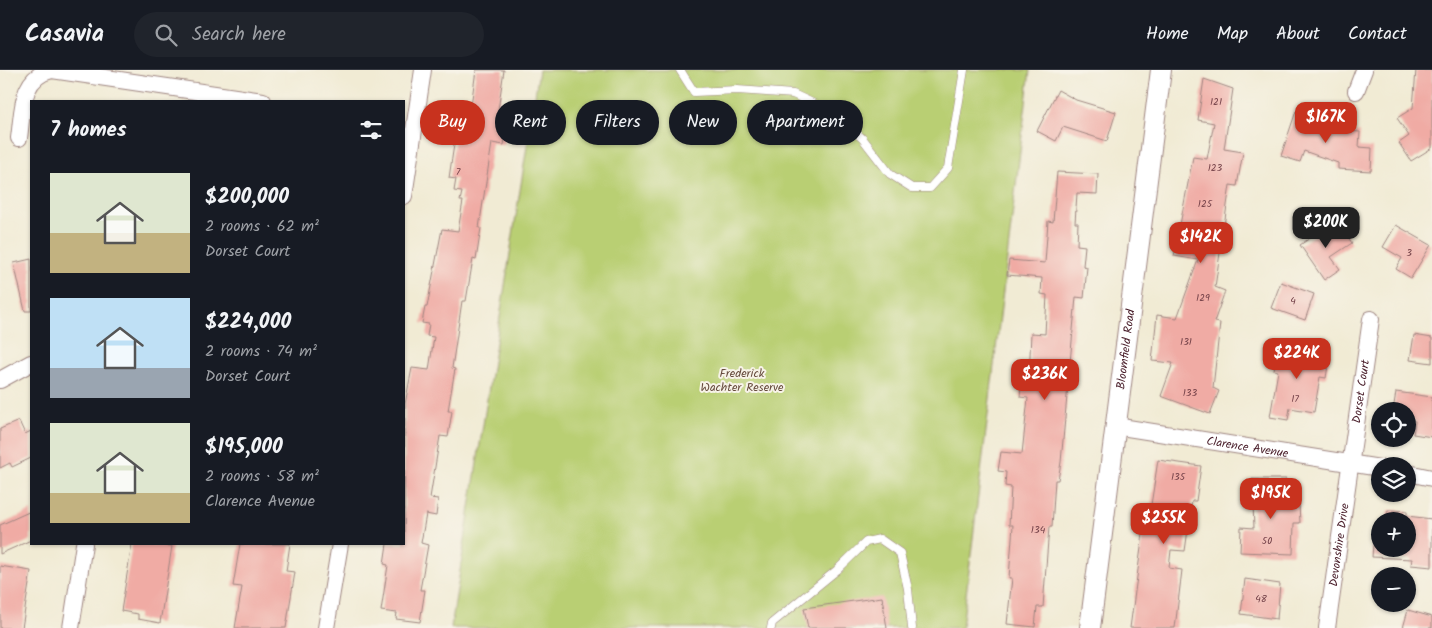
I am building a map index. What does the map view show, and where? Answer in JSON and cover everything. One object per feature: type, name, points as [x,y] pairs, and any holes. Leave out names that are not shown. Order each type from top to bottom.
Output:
[{"type":"street","points":[[19,138],[25,92],[29,84],[43,72],[52,70],[256,100]]},
{"type":"street","points":[[405,184],[410,123],[423,70]]},
{"type":"street","name":"Bloomfield Road","points":[[1090,628],[1161,70]]},
{"type":"street","points":[[1356,92],[1364,70]]},
{"type":"street","name":"Dorset Court","points":[[1351,463],[1371,319]]},
{"type":"street","points":[[0,380],[30,364]]},
{"type":"street","name":"Clarence Avenue","points":[[1115,426],[1371,466]]},
{"type":"street","name":"Devonshire Drive","points":[[1327,628],[1351,463]]},
{"type":"street","points":[[1416,475],[1432,478]]},
{"type":"street","points":[[71,628],[84,545]]},
{"type":"street","points":[[326,628],[340,545]]},
{"type":"lane","points":[[680,70],[694,92],[737,90],[793,94],[834,113],[863,139],[890,174],[912,188],[930,188],[948,168],[964,70]]},
{"type":"lane","points":[[771,628],[772,623],[837,570],[866,542],[880,539],[900,553],[908,589],[912,628]]},
{"type":"green space","name":"Frederick Wachter Reserve","points":[[539,70],[1030,70],[962,628],[451,628],[527,145],[566,145],[566,100],[534,100]]},
{"type":"building","points":[[476,70],[504,70],[500,100],[495,100],[495,144],[492,143],[476,260],[473,259],[466,301],[462,301],[452,368],[455,369],[448,411],[452,411],[448,437],[440,436],[430,498],[438,499],[436,516],[426,514],[421,543],[428,545],[420,590],[425,590],[420,622],[396,619],[397,613],[381,611],[388,565],[384,564],[387,545],[405,545],[405,404],[412,368],[429,370],[434,337],[427,336],[429,324],[422,323],[425,307],[427,307],[442,229],[458,231],[463,201],[460,201],[462,192],[454,191],[456,179],[449,178],[454,145],[485,145],[485,100],[472,100]]},
{"type":"building","points":[[1416,70],[1432,70],[1432,148],[1411,161],[1399,143],[1409,136],[1397,118],[1413,108]]},
{"type":"building","points":[[1204,79],[1233,89],[1224,149],[1243,152],[1237,186],[1230,185],[1215,287],[1225,291],[1214,322],[1220,323],[1213,388],[1219,391],[1210,414],[1161,396],[1173,363],[1152,361],[1157,315],[1177,318],[1198,260],[1174,256],[1193,157],[1207,159],[1214,123],[1198,120]]},
{"type":"building","points":[[1058,90],[1076,100],[1116,112],[1107,141],[1063,127],[1056,141],[1037,131]]},
{"type":"building","points":[[1296,111],[1327,122],[1324,129],[1360,132],[1359,147],[1372,148],[1371,171],[1338,169],[1338,163],[1304,151],[1300,162],[1281,156]]},
{"type":"building","points":[[1057,172],[1098,174],[1097,194],[1077,193],[1075,223],[1078,223],[1077,245],[1085,246],[1083,266],[1087,267],[1084,298],[1076,297],[1061,462],[1058,480],[1055,480],[1052,527],[1049,527],[1043,607],[1037,607],[1035,627],[1007,624],[1012,578],[1009,578],[1013,525],[1009,525],[1011,487],[1005,486],[1006,472],[998,471],[1001,452],[1022,454],[1028,398],[1020,397],[1022,377],[1029,378],[1031,333],[1045,334],[1047,295],[1041,294],[1042,278],[1007,275],[1009,260],[1045,263],[1048,221],[1053,222]]},
{"type":"building","points":[[1336,220],[1352,243],[1331,257],[1340,269],[1324,280],[1300,245]]},
{"type":"building","points":[[1396,225],[1431,245],[1411,278],[1396,269],[1402,258],[1383,247]]},
{"type":"building","points":[[30,259],[30,311],[25,311],[14,263]]},
{"type":"building","points":[[1281,282],[1314,294],[1305,320],[1271,308]]},
{"type":"building","points":[[1414,335],[1432,338],[1432,363],[1410,360]]},
{"type":"building","points":[[1278,345],[1330,353],[1326,378],[1320,377],[1314,412],[1290,408],[1288,420],[1270,417],[1278,371],[1274,370]]},
{"type":"building","points":[[1396,392],[1432,397],[1432,437],[1416,434],[1416,402],[1394,402]]},
{"type":"building","points":[[19,421],[25,434],[30,432],[30,458],[12,467],[10,463],[0,468],[0,429]]},
{"type":"building","points":[[1158,460],[1201,466],[1196,501],[1192,501],[1185,551],[1171,550],[1169,568],[1182,570],[1175,628],[1130,628],[1147,504],[1151,505]]},
{"type":"building","points":[[1252,479],[1286,479],[1287,505],[1299,504],[1300,523],[1294,523],[1293,554],[1240,552],[1241,527],[1254,528]]},
{"type":"building","points":[[1388,510],[1407,511],[1407,512],[1388,512]]},
{"type":"building","points":[[30,511],[30,540],[0,554],[0,525]]},
{"type":"building","points":[[1416,517],[1432,519],[1432,567],[1411,565],[1412,559],[1372,557],[1416,557]]},
{"type":"building","points":[[132,545],[172,546],[160,623],[138,619],[138,614],[121,611]]},
{"type":"building","points":[[240,545],[290,545],[286,571],[295,572],[286,628],[235,628],[242,587],[233,586]]},
{"type":"building","points":[[0,566],[31,571],[22,628],[0,628]]},
{"type":"building","points":[[1245,579],[1280,584],[1277,619],[1241,614]]},
{"type":"building","points":[[882,597],[887,628],[808,628],[804,608]]},
{"type":"building","points":[[1407,612],[1432,617],[1432,628],[1403,628]]}]
